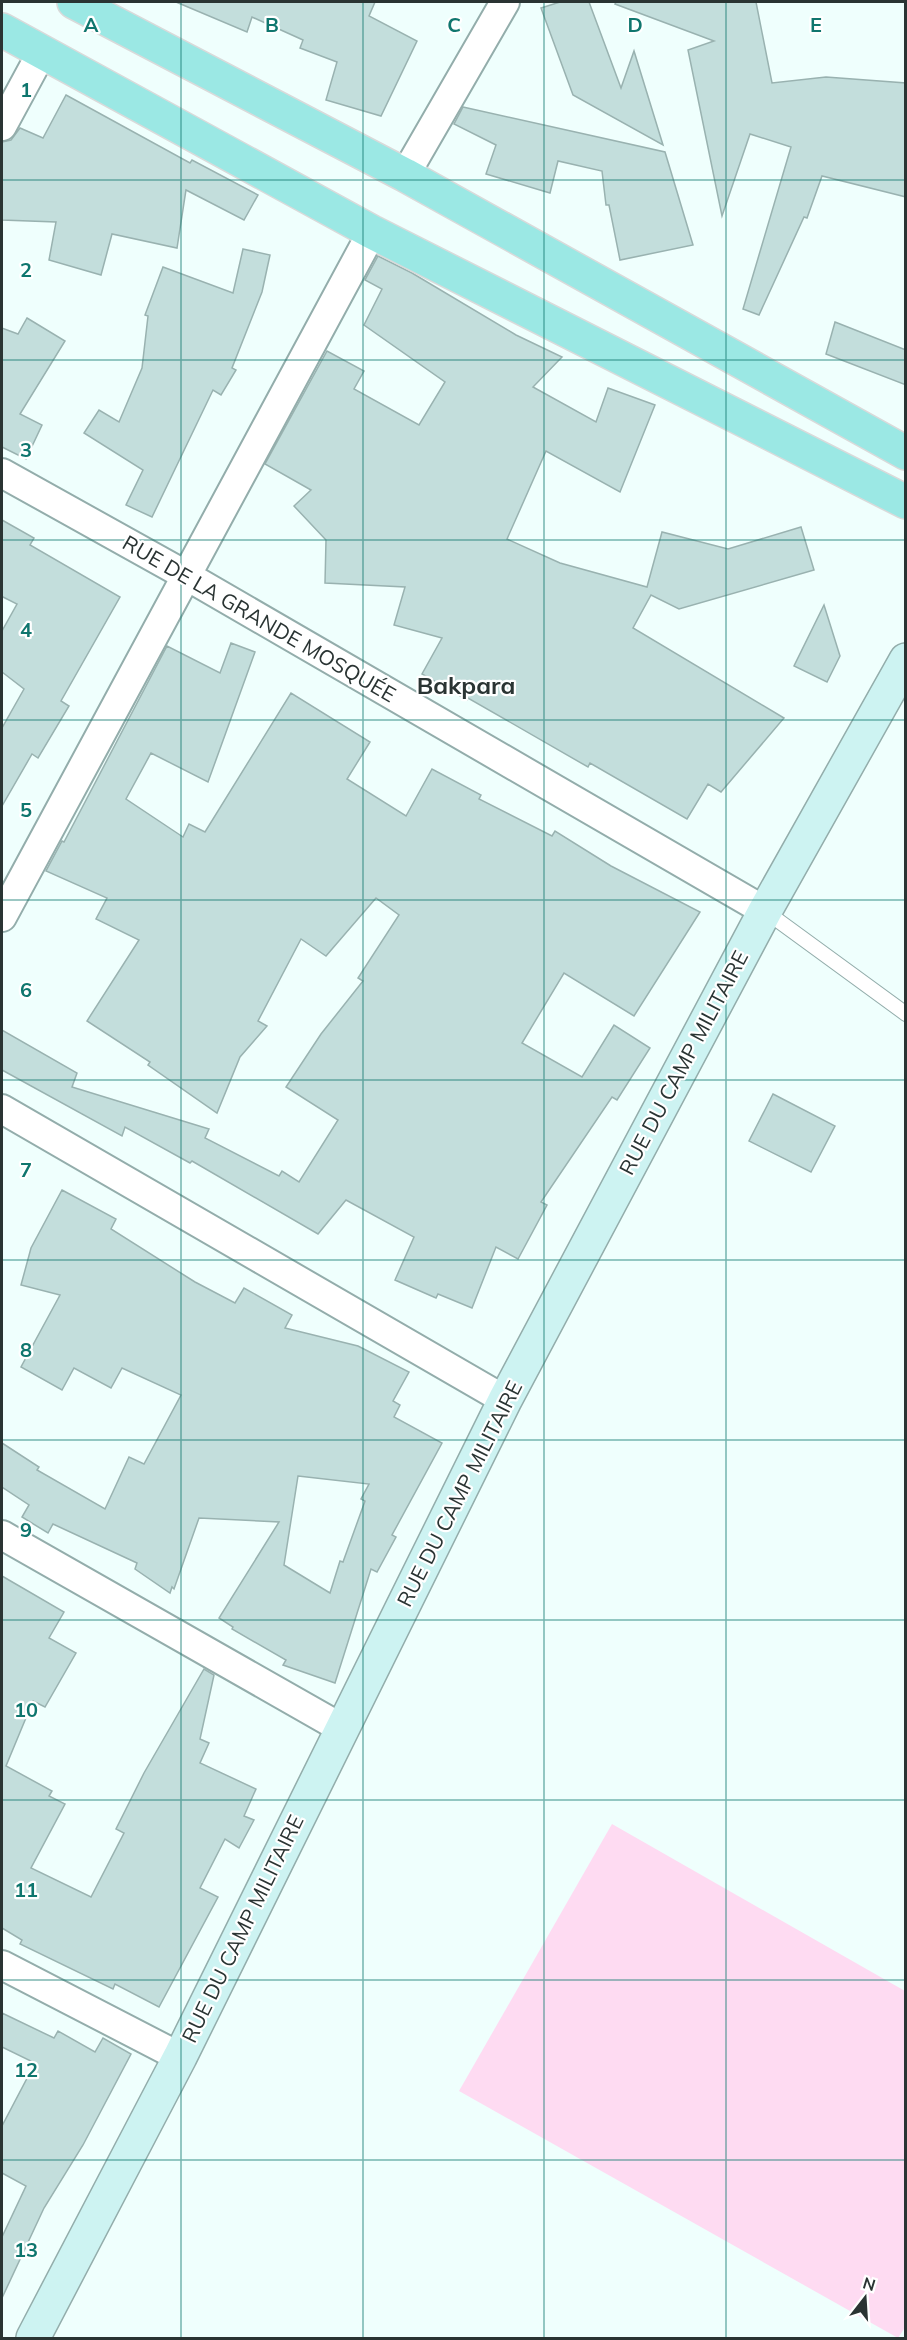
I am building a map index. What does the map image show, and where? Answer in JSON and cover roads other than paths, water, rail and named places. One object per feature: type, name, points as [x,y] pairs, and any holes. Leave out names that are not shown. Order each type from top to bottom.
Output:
[{"type":"main road","points":[[74,2],[405,175],[906,453]]},
{"type":"main road","points":[[2,30],[372,232],[906,502]]},
{"type":"street","points":[[405,175],[505,2]]},
{"type":"street","points":[[2,126],[42,52]]},
{"type":"street","points":[[2,917],[372,232]]},
{"type":"street","name":"RUE DE LA GRANDE MOSQUÉE","points":[[2,473],[187,576],[765,911]]},
{"type":"street","name":"RUE DU CAMP MILITAIRE","points":[[33,2338],[180,2057],[506,1400],[765,911],[906,660]]},
{"type":"street","points":[[2,1109],[506,1400]]},
{"type":"street","points":[[2,1535],[343,1729]]},
{"type":"street","points":[[2,1965],[180,2057]]},
{"type":"lane","points":[[765,911],[906,1014]]},
{"type":"district","name":"Bakpara","points":[[466,686]]}]
